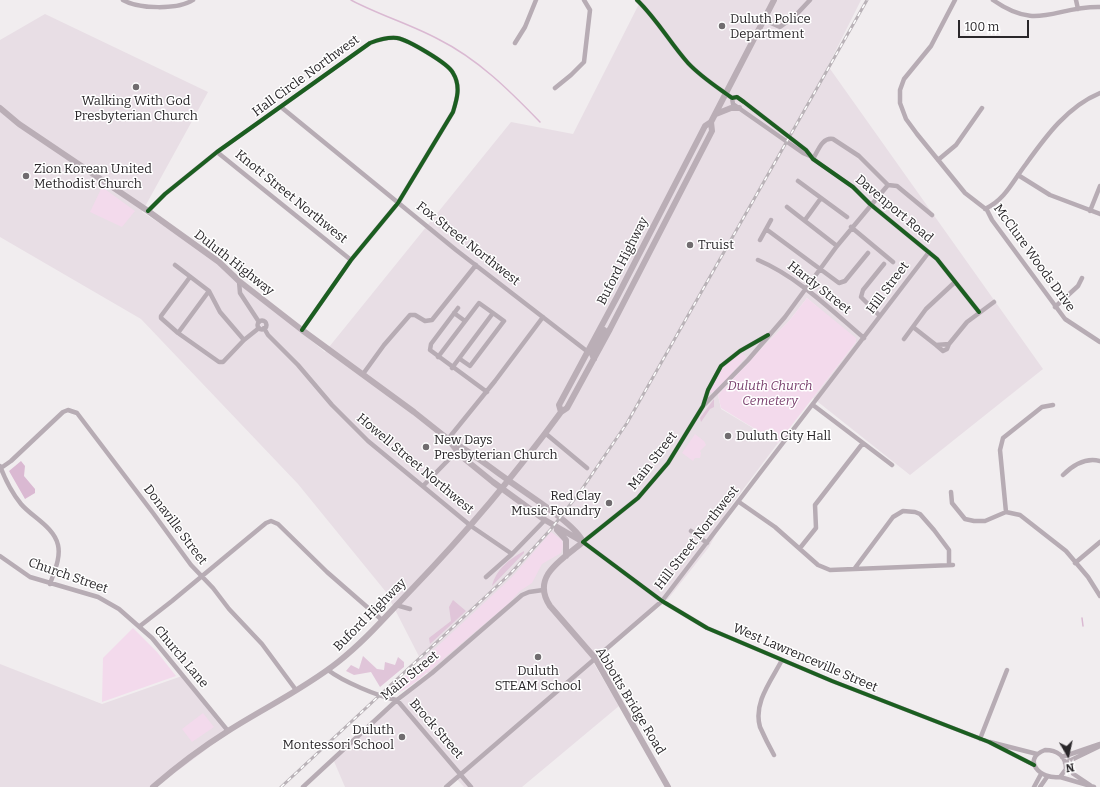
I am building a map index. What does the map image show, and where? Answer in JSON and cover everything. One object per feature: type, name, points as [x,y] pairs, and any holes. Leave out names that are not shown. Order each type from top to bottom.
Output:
[{"type":"main road","name":"Buford Highway","points":[[561,412],[559,405],[605,320],[705,126],[711,122],[716,114],[774,0]]},
{"type":"main road","name":"Duluth Highway","points":[[0,108],[23,126],[219,262],[239,281],[302,330],[414,412],[449,440],[480,458],[508,481]]},
{"type":"main road","points":[[716,114],[731,108],[739,108]]},
{"type":"main road","name":"Buford Highway","points":[[152,787],[177,766],[228,731],[328,670],[365,639],[472,526],[561,412],[567,408],[671,212],[712,131],[711,122]]},
{"type":"main road","points":[[671,192],[668,207],[671,212]]},
{"type":"main road","points":[[636,278],[636,270],[645,252],[642,247]]},
{"type":"main road","points":[[594,359],[592,354],[604,330],[605,320]]},
{"type":"main road","points":[[575,393],[575,384],[587,364],[588,352]]},
{"type":"main road","name":"Duluth Highway","points":[[449,440],[457,451],[472,466],[503,488]]},
{"type":"main road","name":"West Lawrenceville Street","points":[[508,481],[580,535],[583,542]]},
{"type":"main road","name":"West Lawrenceville Street","points":[[503,488],[545,520],[583,542]]},
{"type":"main road","points":[[554,526],[566,540],[566,556]]},
{"type":"main road","name":"Main Street","points":[[543,590],[547,574],[583,542]]},
{"type":"main road","name":"Abbotts Bridge Road","points":[[543,590],[544,596],[550,606],[595,658],[668,787]]},
{"type":"street","points":[[123,0],[127,3],[146,6],[176,7],[193,0]]},
{"type":"street","points":[[514,43],[525,27],[536,0]]},
{"type":"street","points":[[555,88],[571,76],[584,62],[590,10],[584,0]]},
{"type":"street","name":"Davenport Road","points":[[637,0],[650,12],[687,62],[702,77],[732,98],[737,97],[744,102],[806,150],[812,158]]},
{"type":"street","points":[[764,20],[780,27],[795,16],[810,0]]},
{"type":"street","name":"McClure Woods Drive","points":[[955,0],[934,42],[904,79],[900,90],[900,103],[906,119],[965,193],[985,209],[1065,319],[1100,342]]},
{"type":"street","points":[[993,0],[1014,13],[1027,16],[1042,16],[1078,9],[1100,7]]},
{"type":"street","points":[[1076,0],[1078,9]]},
{"type":"street","name":"Hall Circle Northwest","points":[[148,212],[165,194],[217,152],[370,43],[380,39],[399,38],[445,65],[453,72],[458,84],[457,99],[453,112],[398,203],[351,260],[302,330]]},
{"type":"street","points":[[985,209],[1000,200],[1064,117],[1079,103],[1100,93]]},
{"type":"street","name":"Davenport Road","points":[[732,98],[733,104],[803,154],[812,158],[848,183],[870,204],[929,252],[937,259],[979,312]]},
{"type":"street","name":"Fox Street Northwest","points":[[281,107],[398,203],[588,352]]},
{"type":"street","points":[[938,160],[956,145],[982,108]]},
{"type":"street","points":[[812,158],[823,141],[830,138],[833,139],[860,156],[888,185],[897,186],[932,215]]},
{"type":"street","name":"Knott Street Northwest","points":[[217,152],[351,260]]},
{"type":"street","points":[[1018,175],[1050,195],[1100,214]]},
{"type":"street","points":[[798,180],[847,217]]},
{"type":"street","points":[[703,406],[752,356],[768,335],[785,317],[820,267],[870,204],[888,185]]},
{"type":"street","points":[[1090,211],[1100,186]]},
{"type":"street","points":[[805,220],[821,198]]},
{"type":"street","points":[[787,207],[837,246]]},
{"type":"street","points":[[760,240],[771,220]]},
{"type":"street","points":[[851,228],[893,262]]},
{"type":"street","points":[[766,229],[842,283],[868,253]]},
{"type":"street","name":"Hill Street","points":[[864,338],[929,252]]},
{"type":"street","name":"Hardy Street","points":[[758,260],[774,267],[805,289],[864,338]]},
{"type":"street","points":[[880,316],[860,297],[863,290],[884,264]]},
{"type":"street","points":[[175,265],[209,291],[220,312],[244,340]]},
{"type":"street","points":[[363,374],[384,345],[410,314],[415,315],[425,321],[432,320],[476,265]]},
{"type":"street","points":[[190,277],[161,318],[219,362],[223,362],[244,340],[261,328],[257,325],[259,322],[240,293],[239,281]]},
{"type":"street","points":[[1055,307],[1078,286],[1082,278]]},
{"type":"street","points":[[904,339],[926,309],[955,282]]},
{"type":"street","points":[[178,332],[209,291]]},
{"type":"street","points":[[913,327],[936,345],[949,344],[957,333],[979,312],[994,302]]},
{"type":"street","points":[[438,357],[479,303],[504,321],[470,366],[460,359]]},
{"type":"street","points":[[458,308],[430,347],[430,350],[452,368],[487,392]]},
{"type":"street","points":[[454,313],[465,322]]},
{"type":"street","points":[[452,368],[493,313]]},
{"type":"street","points":[[449,440],[543,318]]},
{"type":"street","name":"Howell Street Northwest","points":[[259,322],[265,322],[266,325],[261,328],[302,369],[355,429],[472,526],[512,554]]},
{"type":"street","points":[[703,406],[708,390],[721,366],[743,349],[768,335]]},
{"type":"street","name":"Hill Street Northwest","points":[[446,787],[662,601],[864,338]]},
{"type":"street","points":[[743,349],[752,356]]},
{"type":"street","points":[[813,405],[892,465]]},
{"type":"street","points":[[1006,512],[1000,450],[1003,438],[1042,407],[1053,405]]},
{"type":"street","name":"Main Street","points":[[583,542],[642,493],[675,453],[703,406]]},
{"type":"street","name":"Donaville Street","points":[[0,467],[11,461],[63,412],[68,410],[77,413],[154,513],[179,550],[201,577],[213,588],[229,609],[262,644],[296,690]]},
{"type":"street","points":[[546,433],[587,468]]},
{"type":"street","points":[[800,548],[816,528],[815,505],[863,443]]},
{"type":"street","points":[[423,486],[457,451]]},
{"type":"street","points":[[1063,475],[1071,467],[1082,462],[1093,459],[1100,461]]},
{"type":"street","points":[[0,467],[7,483],[21,504],[54,536],[58,544],[59,556],[50,584]]},
{"type":"street","points":[[950,492],[952,503],[965,518],[974,521],[985,520],[1006,512],[1020,515],[1066,551],[1088,577],[1100,596]]},
{"type":"street","points":[[739,502],[775,527],[818,565],[830,570],[951,565],[949,550],[920,514],[903,511],[893,517],[855,568]]},
{"type":"street","points":[[486,577],[512,554],[545,520]]},
{"type":"street","points":[[140,626],[266,523],[271,521],[278,524],[327,572],[382,620]]},
{"type":"street","points":[[691,530],[707,543]]},
{"type":"street","name":"West Lawrenceville Street","points":[[583,542],[662,601],[707,628],[782,660],[980,739],[1037,754]]},
{"type":"street","points":[[1075,563],[1100,542]]},
{"type":"street","name":"Church Street","points":[[0,556],[21,572],[50,584],[98,597],[110,603]]},
{"type":"street","name":"Main Street","points":[[303,787],[397,700],[432,673],[522,595],[529,592],[543,590]]},
{"type":"street","name":"Church Lane","points":[[110,603],[140,626],[152,638],[228,731]]},
{"type":"street","points":[[396,605],[410,609]]},
{"type":"street","points":[[774,755],[761,729],[758,710],[764,694],[782,660]]},
{"type":"street","name":"Brock Street","points":[[328,670],[344,680],[387,699],[397,700],[470,787]]},
{"type":"street","points":[[980,739],[1006,670]]},
{"type":"street","name":"West Lawrenceville Street","points":[[989,742],[1026,759],[1034,765]]},
{"type":"street","points":[[1062,756],[1100,745]]},
{"type":"street","points":[[1066,763],[1100,745]]},
{"type":"street","points":[[1060,777],[1066,769],[1066,763],[1062,756],[1050,750],[1037,754],[1034,765],[1041,774],[1046,777],[1060,777],[1092,787]]},
{"type":"street","points":[[1066,769],[1092,787]]},
{"type":"street","points":[[1034,787],[1041,774]]},
{"type":"street","points":[[1040,787],[1046,777]]},
{"type":"shaded area","points":[[641,0],[861,0],[828,66],[1043,369],[910,475],[813,398],[856,342],[807,298],[789,321],[718,395],[721,409],[778,443],[732,504],[709,547],[668,599],[593,662],[619,706],[522,787],[464,787],[455,777],[442,787],[345,787],[333,759],[429,676],[386,592],[298,484],[141,319],[0,237],[0,40],[45,14],[208,92],[142,212],[205,252],[325,352],[511,122],[573,134]]},
{"type":"shaded area","points":[[714,399],[714,407],[710,409],[701,422],[700,418]]},
{"type":"shaded area","points":[[21,461],[25,466],[24,476],[35,489],[35,493],[25,499],[9,471]]},
{"type":"shaded area","points":[[524,551],[524,553],[492,586],[497,574],[504,565]]},
{"type":"shaded area","points":[[453,600],[466,611],[430,644],[429,638],[451,621],[449,607]]},
{"type":"shaded area","points":[[363,656],[377,669],[384,670],[385,662],[395,665],[398,657],[404,662],[404,667],[380,687],[371,672],[354,675],[346,671],[351,665],[359,669]]},
{"type":"shaded area","points":[[0,664],[102,704],[182,676],[227,734],[156,787],[0,787]]},
{"type":"green space","points":[[102,187],[135,211],[122,227],[90,212]]},
{"type":"green space","name":"Duluth Church Cemetery","points":[[807,298],[856,338],[856,342],[778,443],[721,408],[718,395],[789,321]]},
{"type":"green space","points":[[740,353],[746,357],[727,379],[712,393],[710,392],[722,368]]},
{"type":"green space","points":[[695,434],[704,441],[706,445],[700,451],[700,458],[695,458],[693,461],[682,453]]},
{"type":"green space","points":[[551,532],[562,540],[563,546],[561,553],[542,564],[532,583],[520,591],[508,604],[417,681],[399,692],[386,694],[512,577]]},
{"type":"green space","points":[[133,628],[157,652],[176,676],[102,702],[103,658]]},
{"type":"green space","points":[[203,713],[214,727],[192,742],[182,729]]},
{"type":"waterway","points":[[351,0],[406,24],[453,47],[480,66],[505,87],[540,122]]},
{"type":"waterway","points":[[1082,618],[1083,626]]},
{"type":"railway","points":[[281,787],[510,574],[551,529],[580,492],[627,423],[867,0]]},
{"type":"cycle path","points":[[637,0],[651,15],[681,55],[693,68],[709,82],[732,98],[737,97],[744,102],[806,150],[813,159],[853,187],[870,204],[937,259],[979,312]]},
{"type":"cycle path","points":[[148,211],[165,194],[217,152],[370,43],[387,38],[397,38],[418,47],[444,64],[453,73],[458,88],[453,112],[398,203],[351,260],[302,330]]},
{"type":"cycle path","points":[[768,335],[740,351],[721,366],[708,390],[703,406],[668,463],[638,498],[583,542],[662,601],[707,628],[832,681],[989,742],[1034,765]]},
{"type":"place","name":"Duluth Police Department","points":[[722,26]]},
{"type":"place","name":"Walking With God Presbyterian Church","points":[[136,87]]},
{"type":"place","name":"Zion Korean United Methodist Church","points":[[26,176]]},
{"type":"place","name":"Truist","points":[[690,245]]},
{"type":"place","name":"Duluth City Hall","points":[[728,436]]},
{"type":"place","name":"New Days Presbyterian Church","points":[[426,447]]},
{"type":"place","name":"Red Clay Music Foundry","points":[[609,503]]},
{"type":"place","name":"Duluth STEAM School","points":[[538,657]]},
{"type":"place","name":"Duluth Montessori School","points":[[402,737]]}]
